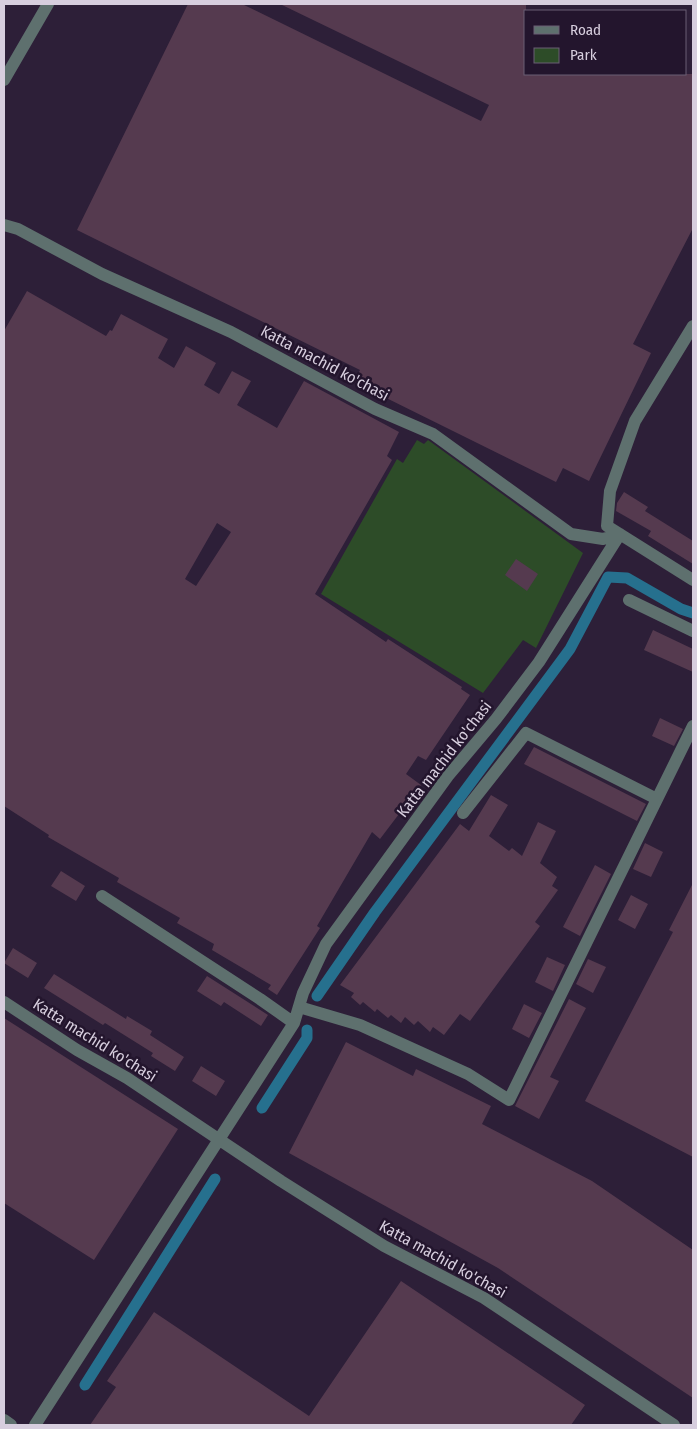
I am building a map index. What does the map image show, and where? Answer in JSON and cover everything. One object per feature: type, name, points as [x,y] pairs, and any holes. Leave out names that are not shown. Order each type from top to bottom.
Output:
[{"type":"street","points":[[4,80],[48,4]]},
{"type":"street","name":"Katta machid ko'chasi","points":[[4,225],[18,229],[102,274],[231,332],[375,409],[432,434],[571,534],[603,539],[620,534]]},
{"type":"street","points":[[693,326],[635,421],[610,491],[607,526],[693,580]]},
{"type":"street","name":"Katta machid ko'chasi","points":[[219,1140],[294,1023],[326,944],[448,776],[496,719],[540,662],[620,534]]},
{"type":"street","points":[[629,600],[693,631]]},
{"type":"street","points":[[299,1007],[360,1025],[468,1074],[509,1100],[693,726]]},
{"type":"street","points":[[463,813],[526,733],[657,799]]},
{"type":"street","points":[[102,896],[294,1023]]},
{"type":"street","name":"Katta machid ko'chasi","points":[[4,1002],[77,1050],[127,1078],[219,1140],[384,1246],[484,1298],[674,1425]]},
{"type":"street","points":[[35,1425],[219,1140]]},
{"type":"street","points":[[4,1420],[11,1425]]},
{"type":"green space","points":[[417,440],[424,444],[428,440],[583,553],[536,648],[523,640],[483,693],[321,594],[397,459],[403,463]]},
{"type":"building","points":[[188,4],[242,4],[481,121],[489,105],[280,4],[526,4],[526,10],[524,10],[524,75],[693,74],[693,228],[633,344],[651,353],[589,481],[563,468],[556,482],[354,382],[360,370],[77,230]]},
{"type":"building","points":[[27,291],[106,336],[110,330],[112,331],[121,314],[168,339],[158,358],[174,368],[186,346],[216,363],[204,385],[219,394],[232,371],[251,381],[237,405],[277,428],[304,381],[399,432],[387,456],[392,460],[315,594],[386,642],[388,639],[462,687],[461,689],[470,695],[426,760],[418,756],[406,774],[421,785],[380,839],[372,832],[317,926],[320,928],[277,995],[268,989],[271,985],[212,950],[214,944],[177,923],[180,918],[117,882],[119,878],[48,837],[49,835],[4,806],[4,331]],"holes":[[[217,523],[231,532],[196,586],[185,579]]]},
{"type":"building","points":[[624,492],[648,507],[645,511],[693,541],[693,564],[648,536],[651,531],[616,511],[617,503]]},
{"type":"building","points":[[516,559],[538,574],[527,591],[505,575]]},
{"type":"building","points":[[653,630],[693,649],[693,672],[644,650]]},
{"type":"building","points":[[660,718],[683,729],[674,746],[652,736]]},
{"type":"building","points":[[534,747],[646,804],[637,821],[524,764]]},
{"type":"building","points":[[491,795],[508,805],[489,836],[509,851],[512,848],[522,856],[538,822],[556,831],[540,863],[557,877],[552,886],[558,890],[535,922],[540,926],[470,1021],[460,1014],[444,1035],[433,1027],[430,1032],[418,1021],[414,1025],[405,1017],[401,1023],[391,1015],[388,1018],[377,1009],[375,1012],[363,1002],[360,1005],[351,997],[354,993],[340,985],[460,824],[469,831]]},
{"type":"building","points":[[645,843],[663,852],[651,877],[633,869]]},
{"type":"building","points":[[595,865],[611,874],[580,936],[563,927]]},
{"type":"building","points":[[61,871],[85,886],[76,901],[51,886]]},
{"type":"building","points":[[693,883],[693,1157],[585,1101],[673,932],[669,930]]},
{"type":"building","points":[[631,895],[648,904],[635,929],[618,920]]},
{"type":"building","points":[[13,948],[37,963],[28,978],[4,963]]},
{"type":"building","points":[[547,957],[565,965],[553,991],[535,982]]},
{"type":"building","points":[[588,959],[606,967],[593,993],[576,984]]},
{"type":"building","points":[[54,974],[126,1019],[127,1016],[152,1031],[150,1035],[184,1057],[175,1071],[151,1056],[153,1053],[105,1023],[103,1025],[44,988]]},
{"type":"building","points":[[207,976],[268,1015],[261,1026],[224,1002],[221,1006],[197,991]]},
{"type":"building","points":[[569,999],[586,1008],[550,1077],[559,1081],[539,1119],[515,1106]]},
{"type":"building","points":[[524,1004],[542,1013],[529,1038],[512,1029]]},
{"type":"building","points":[[4,1018],[178,1129],[94,1260],[4,1203]]},
{"type":"building","points":[[346,1042],[413,1076],[416,1069],[491,1106],[482,1124],[592,1181],[693,1250],[693,1398],[498,1268],[289,1153]]},
{"type":"building","points":[[201,1066],[225,1081],[216,1096],[192,1081]]},
{"type":"building","points":[[401,1281],[585,1405],[571,1425],[90,1425],[116,1387],[107,1381],[154,1312],[309,1416]]},
{"type":"waterway","points":[[317,996],[375,912],[570,649],[608,577],[627,578],[681,609],[693,613]]},
{"type":"waterway","points":[[262,1108],[307,1038],[307,1030]]},
{"type":"waterway","points":[[85,1385],[215,1179]]}]
